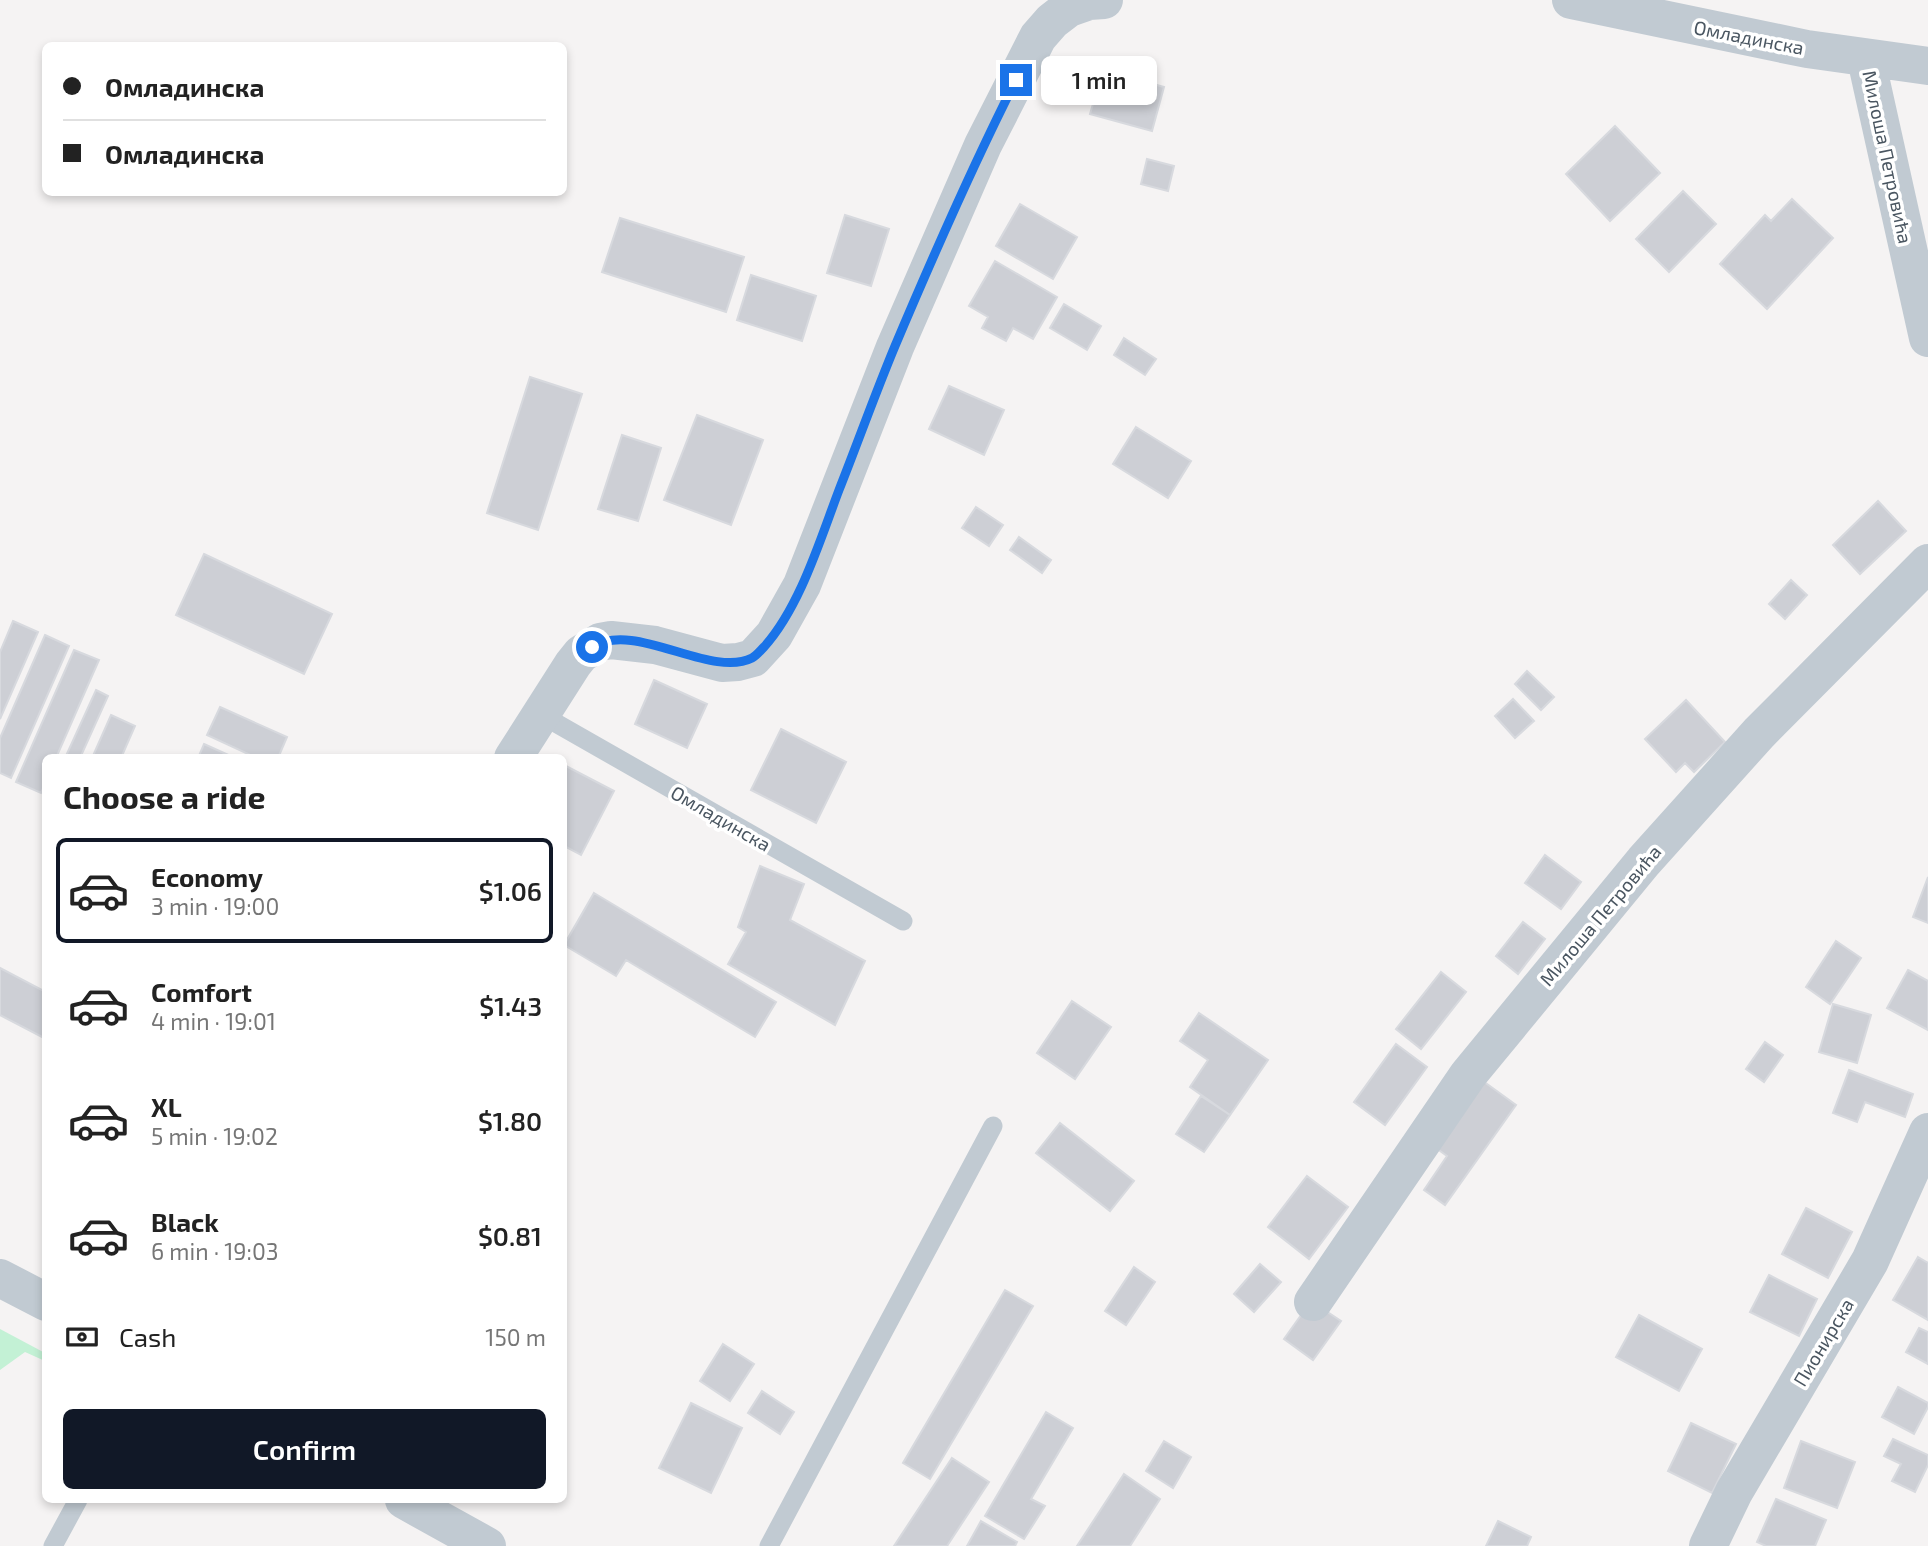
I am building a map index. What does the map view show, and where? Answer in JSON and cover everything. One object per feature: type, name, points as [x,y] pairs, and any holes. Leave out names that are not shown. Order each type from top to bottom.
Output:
[{"type":"street","points":[[515,754],[581,654],[600,642],[628,641],[722,663],[753,658],[774,635],[802,585],[895,347],[983,145],[1038,37],[1052,21],[1069,8],[1088,1],[1104,0]]},
{"type":"street","name":"Омладинска","points":[[1572,0],[1794,47],[1928,66]]},
{"type":"street","name":"Милоша Петровића","points":[[1867,59],[1928,338]]},
{"type":"street","name":"Милоша Петровића","points":[[1313,1302],[1468,1075],[1636,871],[1759,733],[1928,563]]},
{"type":"street","name":"Пионирска","points":[[1708,1546],[1734,1492],[1870,1261],[1928,1132]]},
{"type":"street","points":[[0,1278],[42,1300]]},
{"type":"street","points":[[409,1503],[487,1546]]},
{"type":"lane","name":"Омладинска","points":[[540,714],[903,921]]},
{"type":"lane","points":[[769,1546],[993,1126]]},
{"type":"lane","points":[[53,1546],[76,1503]]},
{"type":"green space","points":[[0,1329],[42,1351],[42,1360],[25,1352],[0,1370]]},
{"type":"building","points":[[1103,70],[1164,87],[1152,131],[1090,114]]},
{"type":"building","points":[[1615,126],[1660,173],[1610,221],[1566,174]]},
{"type":"building","points":[[1147,159],[1174,166],[1168,191],[1141,184]]},
{"type":"building","points":[[1683,191],[1716,224],[1669,272],[1636,239]]},
{"type":"building","points":[[1792,199],[1833,238],[1767,309],[1720,264],[1765,215],[1771,221]]},
{"type":"building","points":[[1020,204],[1077,237],[1053,279],[996,246]]},
{"type":"building","points":[[845,215],[889,229],[871,286],[827,273]]},
{"type":"building","points":[[620,218],[744,257],[726,312],[602,272]]},
{"type":"building","points":[[995,261],[1057,297],[1033,339],[1013,328],[1006,341],[982,328],[988,317],[969,306]]},
{"type":"building","points":[[751,275],[816,296],[802,341],[737,320]]},
{"type":"building","points":[[1064,304],[1101,326],[1087,350],[1050,328]]},
{"type":"building","points":[[1124,338],[1156,359],[1145,375],[1114,355]]},
{"type":"building","points":[[530,377],[582,394],[538,530],[487,513]]},
{"type":"building","points":[[949,386],[1004,410],[984,455],[929,429]]},
{"type":"building","points":[[697,415],[763,440],[731,525],[664,500]]},
{"type":"building","points":[[1136,427],[1191,461],[1168,498],[1113,464]]},
{"type":"building","points":[[622,435],[661,448],[638,521],[598,509]]},
{"type":"building","points":[[1878,501],[1906,531],[1860,574],[1833,545]]},
{"type":"building","points":[[976,507],[1003,525],[989,546],[962,528]]},
{"type":"building","points":[[1019,537],[1051,560],[1042,573],[1010,550]]},
{"type":"building","points":[[204,554],[332,614],[304,674],[176,615]]},
{"type":"building","points":[[1791,580],[1807,595],[1785,619],[1769,604]]},
{"type":"building","points":[[13,621],[38,632],[0,719],[0,652]]},
{"type":"building","points":[[45,635],[69,646],[11,778],[0,773],[0,738]]},
{"type":"building","points":[[74,650],[99,660],[58,754],[42,754],[41,793],[16,782]]},
{"type":"building","points":[[1527,671],[1554,697],[1541,710],[1515,684]]},
{"type":"building","points":[[654,680],[707,704],[687,748],[635,724]]},
{"type":"building","points":[[96,690],[108,696],[82,754],[67,754]]},
{"type":"building","points":[[1513,699],[1534,721],[1515,738],[1495,716]]},
{"type":"building","points":[[1686,700],[1725,742],[1694,772],[1685,763],[1676,772],[1645,739]]},
{"type":"building","points":[[220,707],[287,737],[280,754],[248,754],[207,735]]},
{"type":"building","points":[[111,715],[135,726],[123,754],[94,754]]},
{"type":"building","points":[[781,729],[846,762],[816,823],[751,790]]},
{"type":"building","points":[[204,744],[226,754],[200,754]]},
{"type":"building","points":[[567,767],[614,791],[581,855],[567,848]]},
{"type":"building","points":[[1545,855],[1581,882],[1561,909],[1525,883]]},
{"type":"building","points":[[760,866],[804,884],[790,920],[865,961],[835,1025],[728,964],[746,932],[738,927]]},
{"type":"building","points":[[1928,877],[1928,923],[1913,917]]},
{"type":"building","points":[[594,893],[776,1002],[755,1037],[626,960],[616,976],[567,947],[567,940]]},
{"type":"building","points":[[1523,922],[1545,939],[1518,974],[1496,956]]},
{"type":"building","points":[[1836,941],[1861,958],[1830,1004],[1806,987]]},
{"type":"building","points":[[0,968],[42,990],[42,1037],[0,1015]]},
{"type":"building","points":[[1908,970],[1928,981],[1928,1030],[1887,1008]]},
{"type":"building","points":[[1441,972],[1466,992],[1421,1049],[1396,1029]]},
{"type":"building","points":[[1072,1001],[1111,1027],[1075,1079],[1037,1053]]},
{"type":"building","points":[[1833,1004],[1871,1015],[1857,1063],[1819,1052]]},
{"type":"building","points":[[1199,1013],[1268,1060],[1230,1115],[1190,1087],[1208,1060],[1180,1041]]},
{"type":"building","points":[[1765,1042],[1783,1055],[1764,1082],[1746,1069]]},
{"type":"building","points":[[1396,1044],[1427,1067],[1385,1125],[1354,1102]]},
{"type":"building","points":[[1849,1070],[1913,1094],[1905,1117],[1865,1102],[1857,1122],[1833,1113]]},
{"type":"building","points":[[1483,1081],[1516,1105],[1445,1205],[1424,1190],[1447,1156],[1436,1148]]},
{"type":"building","points":[[1201,1096],[1230,1115],[1204,1152],[1176,1134]]},
{"type":"building","points":[[1060,1123],[1134,1181],[1110,1211],[1036,1153]]},
{"type":"building","points":[[1307,1176],[1348,1207],[1309,1259],[1268,1227]]},
{"type":"building","points":[[1806,1208],[1852,1232],[1828,1278],[1782,1254]]},
{"type":"building","points":[[1918,1257],[1928,1263],[1928,1320],[1893,1300]]},
{"type":"building","points":[[1260,1264],[1281,1282],[1254,1312],[1234,1294]]},
{"type":"building","points":[[1134,1267],[1155,1282],[1126,1325],[1105,1311]]},
{"type":"building","points":[[1769,1275],[1817,1299],[1799,1336],[1750,1312]]},
{"type":"building","points":[[1005,1290],[1033,1306],[930,1479],[903,1463]]},
{"type":"building","points":[[1311,1301],[1341,1321],[1313,1360],[1284,1339]]},
{"type":"building","points":[[1639,1315],[1702,1349],[1679,1391],[1616,1357]]},
{"type":"building","points":[[1919,1328],[1928,1332],[1928,1364],[1906,1352]]},
{"type":"building","points":[[723,1344],[754,1364],[730,1401],[700,1381]]},
{"type":"building","points":[[1898,1387],[1928,1403],[1914,1434],[1882,1417]]},
{"type":"building","points":[[762,1391],[794,1412],[780,1434],[748,1413]]},
{"type":"building","points":[[691,1403],[742,1428],[711,1493],[659,1468]]},
{"type":"building","points":[[1046,1412],[1073,1428],[1031,1499],[1045,1506],[1024,1539],[985,1516]]},
{"type":"building","points":[[1691,1423],[1736,1444],[1712,1493],[1668,1471]]},
{"type":"building","points":[[1893,1439],[1928,1455],[1928,1465],[1915,1492],[1892,1481],[1901,1464],[1884,1456]]},
{"type":"building","points":[[1164,1441],[1191,1457],[1173,1488],[1146,1471]]},
{"type":"building","points":[[1801,1441],[1855,1462],[1837,1508],[1784,1488]]},
{"type":"building","points":[[952,1458],[989,1482],[947,1546],[894,1546]]},
{"type":"building","points":[[1124,1474],[1160,1499],[1130,1546],[1077,1546]]},
{"type":"building","points":[[1776,1499],[1826,1520],[1815,1546],[1766,1546],[1757,1542]]},
{"type":"building","points":[[981,1521],[1017,1542],[1015,1546],[967,1546]]},
{"type":"building","points":[[1498,1521],[1531,1537],[1527,1546],[1486,1546]]},
{"type":"route","points":[[592,647],[611,640],[628,641],[722,663],[738,662],[753,658],[774,635],[802,585],[895,347],[983,145],[1016,80]]}]
